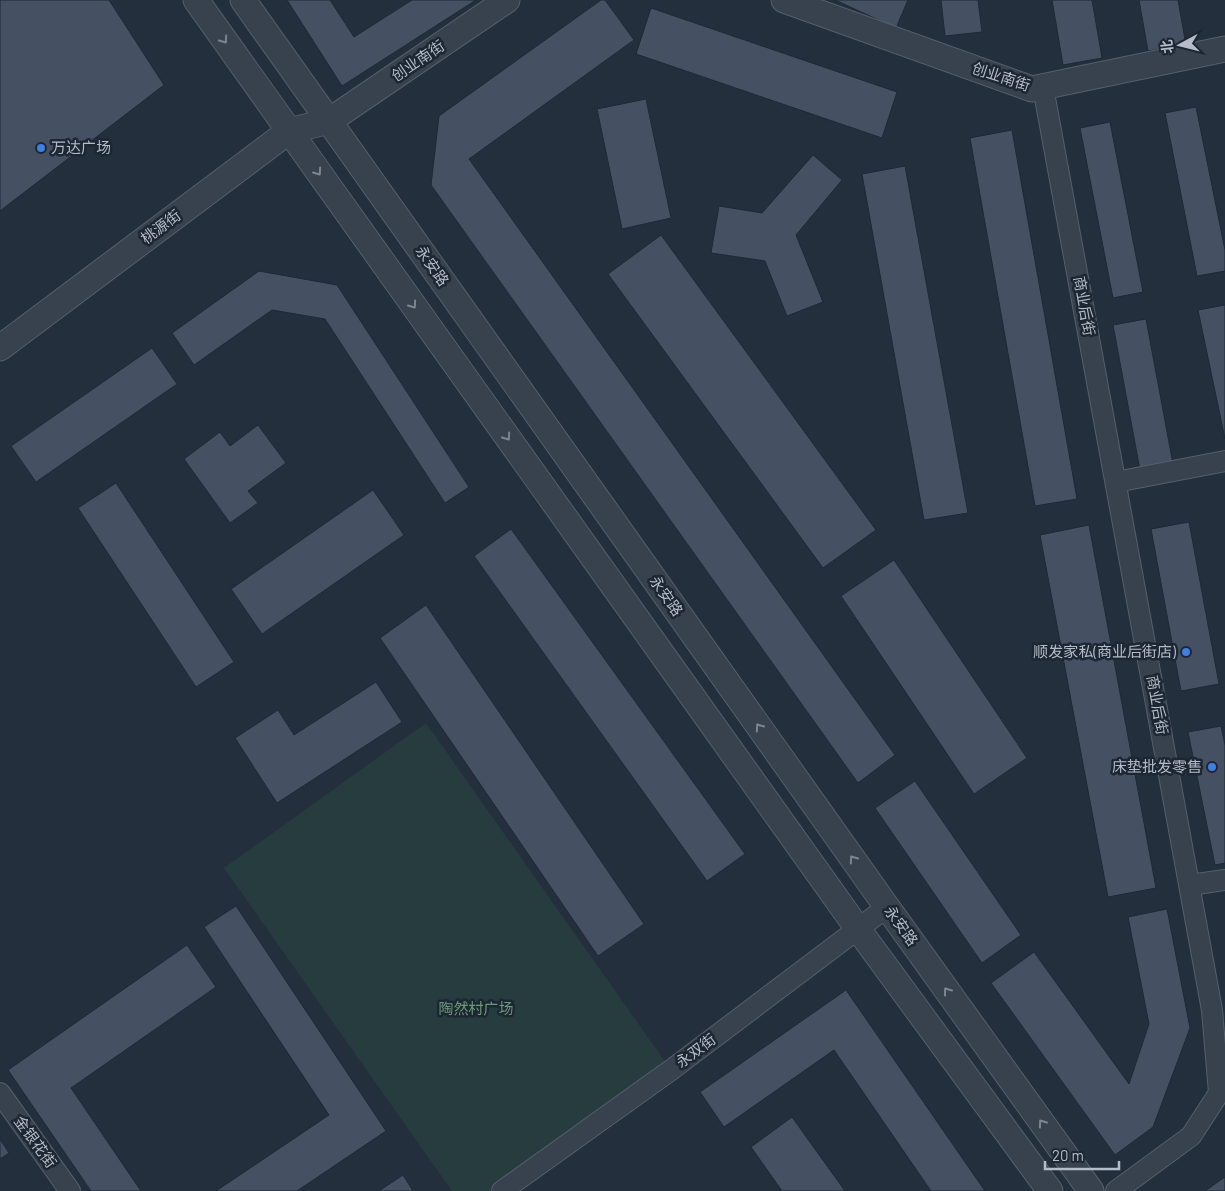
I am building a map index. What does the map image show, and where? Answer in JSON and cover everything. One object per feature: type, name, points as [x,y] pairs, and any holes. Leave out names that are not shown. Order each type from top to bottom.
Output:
[{"type":"street","points":[[196,0],[858,929],[1050,1191]]},
{"type":"street","name":"永安路","points":[[243,0],[1091,1191]]},
{"type":"street","name":"创业南街","points":[[329,121],[507,0]]},
{"type":"street","name":"创业南街","points":[[784,0],[1032,89],[1225,49]]},
{"type":"street","name":"商业后街","points":[[1043,87],[1212,1010],[1219,1093],[1192,1136],[1116,1191]]},
{"type":"street","name":"桃源街","points":[[0,348],[289,131],[329,121]]},
{"type":"street","points":[[1116,482],[1225,461]]},
{"type":"street","points":[[1190,886],[1225,880]]},
{"type":"street","name":"永双街","points":[[502,1191],[671,1070],[887,907]]},
{"type":"street","name":"金银花街","points":[[0,1093],[70,1191]]},
{"type":"green space","name":"陶然村广场","points":[[426,723],[671,1070],[502,1191],[452,1191],[224,868]]},
{"type":"building","name":"万达广场","points":[[0,0],[109,0],[164,85],[0,211]]},
{"type":"building","points":[[287,0],[330,0],[354,37],[412,0],[476,0],[342,86]]},
{"type":"building","points":[[601,0],[605,0],[634,40],[469,159],[895,755],[858,783],[431,185],[439,116]]},
{"type":"building","points":[[835,0],[908,0],[896,28]]},
{"type":"building","points":[[941,0],[978,0],[982,32],[945,36]]},
{"type":"building","points":[[1052,0],[1092,0],[1102,58],[1063,65]]},
{"type":"building","points":[[1139,0],[1178,0],[1186,45],[1148,51]]},
{"type":"building","points":[[651,8],[897,92],[882,138],[636,54]]},
{"type":"building","points":[[646,99],[671,218],[622,229],[597,109]]},
{"type":"building","points":[[1196,107],[1225,250],[1225,271],[1197,276],[1165,113]]},
{"type":"building","points":[[1110,122],[1143,292],[1113,298],[1080,128]]},
{"type":"building","points":[[1012,130],[1077,499],[1035,506],[970,138]]},
{"type":"building","points":[[813,155],[842,180],[796,235],[823,302],[787,316],[765,261],[711,253],[719,206],[762,213]]},
{"type":"building","points":[[905,166],[968,513],[924,520],[862,174]]},
{"type":"building","points":[[661,235],[876,530],[823,568],[608,274]]},
{"type":"building","points":[[259,271],[337,285],[469,487],[445,503],[325,319],[272,310],[194,365],[172,333]]},
{"type":"building","points":[[1225,305],[1225,439],[1198,310]]},
{"type":"building","points":[[1146,319],[1173,464],[1140,470],[1113,325]]},
{"type":"building","points":[[152,348],[177,384],[36,482],[11,446]]},
{"type":"building","points":[[258,425],[286,463],[248,491],[258,503],[230,523],[184,459],[220,432],[230,446]]},
{"type":"building","points":[[116,483],[234,662],[196,687],[78,508]]},
{"type":"building","points":[[373,490],[404,535],[262,634],[231,589]]},
{"type":"building","points":[[1189,522],[1219,684],[1181,691],[1151,529]]},
{"type":"building","points":[[1089,525],[1156,888],[1108,897],[1040,535]]},
{"type":"building","points":[[511,529],[745,854],[707,881],[474,556]]},
{"type":"building","points":[[894,560],[1027,758],[974,794],[841,596]]},
{"type":"building","points":[[426,605],[644,924],[598,956],[380,638]]},
{"type":"building","points":[[376,682],[402,722],[277,803],[235,738],[278,710],[294,735]]},
{"type":"building","points":[[1221,726],[1225,745],[1225,863],[1215,865],[1188,732]]},
{"type":"building","points":[[915,781],[1021,935],[982,963],[875,808]]},
{"type":"building","points":[[236,906],[386,1131],[297,1191],[216,1191],[329,1115],[204,927]]},
{"type":"building","points":[[1167,909],[1190,1028],[1153,1127],[1115,1155],[991,983],[1034,952],[1129,1084],[1149,1024],[1128,917]]},
{"type":"building","points":[[187,945],[216,987],[71,1088],[141,1191],[91,1191],[8,1070]]},
{"type":"building","points":[[846,990],[985,1191],[931,1191],[834,1050],[724,1127],[700,1092]]},
{"type":"building","points":[[792,1117],[845,1191],[782,1191],[751,1147]]},
{"type":"building","points":[[0,1139],[9,1153],[0,1159]]},
{"type":"building","points":[[403,1175],[413,1191],[379,1191]]},
{"type":"building","points":[[1225,1177],[1225,1191],[1205,1191]]},
{"type":"place","name":"万达广场","points":[[41,148]]},
{"type":"place","name":"顺发家私(商业后街店)","points":[[1186,652]]},
{"type":"place","name":"床垫批发零售","points":[[1212,767]]}]
